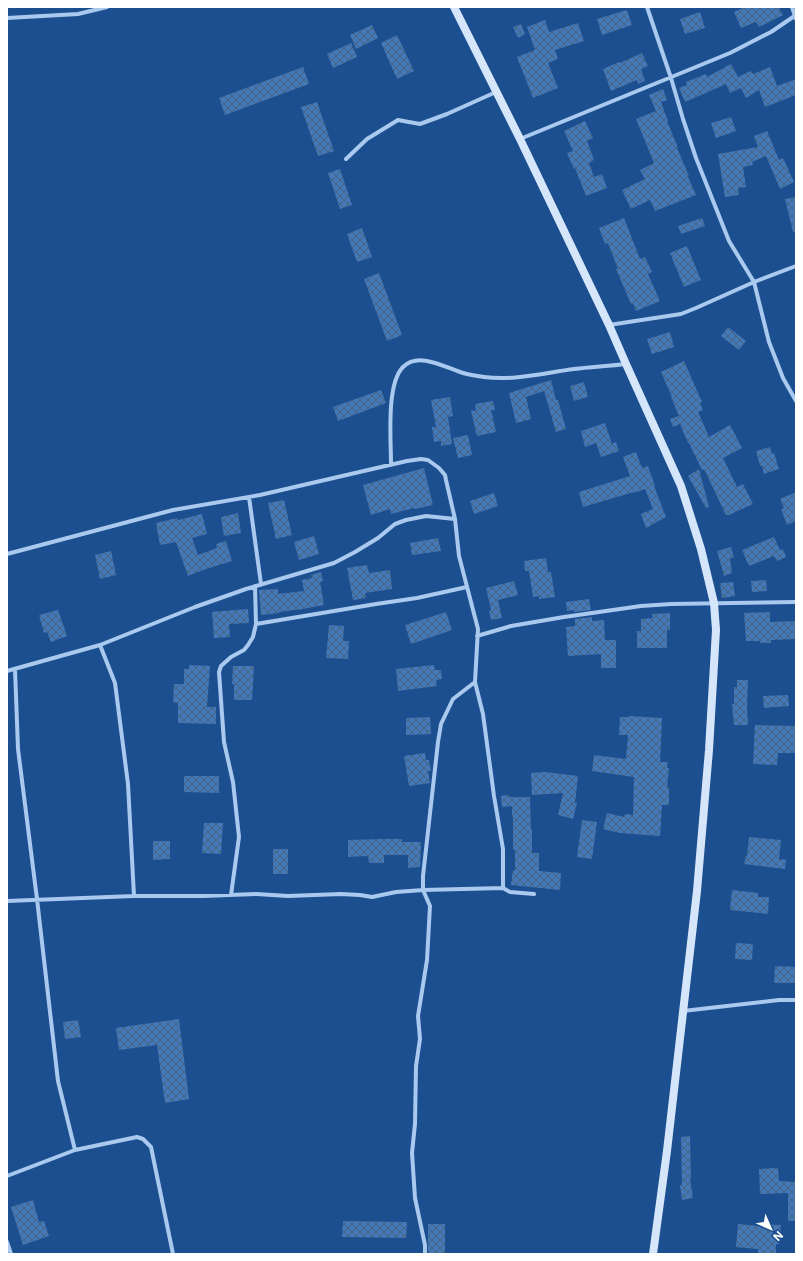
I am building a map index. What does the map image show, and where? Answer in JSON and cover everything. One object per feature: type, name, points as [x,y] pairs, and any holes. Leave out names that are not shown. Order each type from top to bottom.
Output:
[{"type":"main road","points":[[454,7],[610,325],[681,486],[701,549],[714,603],[716,630],[709,750],[696,890],[668,1143],[653,1254]]},
{"type":"street","points":[[7,18],[78,14],[107,7]]},
{"type":"street","points":[[647,7],[696,158],[729,241],[754,282],[769,342],[784,378],[796,401]]},
{"type":"street","points":[[520,140],[730,53],[771,32],[796,16],[792,7]]},
{"type":"street","points":[[346,159],[367,139],[398,120],[420,124],[447,114],[496,92]]},
{"type":"street","points":[[610,325],[681,314],[754,282],[796,266]]},
{"type":"street","points":[[391,464],[390,411],[395,379],[402,367],[409,363],[417,360],[426,360],[465,374],[484,377],[516,378],[576,369],[626,364]]},
{"type":"street","points":[[7,554],[172,510],[249,497],[391,464],[421,459],[428,460],[436,465],[445,475],[454,519],[459,556],[478,629],[475,682],[483,714],[503,849],[503,888]]},
{"type":"street","points":[[249,497],[261,584]]},
{"type":"street","points":[[7,671],[100,645],[195,607],[261,584],[334,563],[356,552],[378,538],[395,524],[406,520],[426,516],[454,519]]},
{"type":"street","points":[[231,895],[239,837],[233,782],[224,742],[219,672],[221,666],[231,657],[244,650],[253,637],[256,624],[255,586]]},
{"type":"street","points":[[256,624],[417,598],[467,586]]},
{"type":"street","points":[[477,636],[512,626],[641,606],[671,604],[796,602]]},
{"type":"street","points":[[100,645],[116,683],[128,784],[134,896]]},
{"type":"street","points":[[15,669],[18,749],[38,899],[58,1081],[75,1150]]},
{"type":"street","points":[[425,1254],[425,1245],[415,1198],[412,1153],[415,1124],[416,1066],[420,1039],[418,1016],[427,960],[430,906],[423,890],[423,876],[441,724],[453,699],[475,682]]},
{"type":"street","points":[[7,901],[134,896],[256,894],[288,896],[341,894],[372,897],[396,892],[423,890],[503,888],[510,892],[534,894]]},
{"type":"street","points":[[682,1012],[779,1000],[796,1000]]},
{"type":"street","points":[[7,1176],[75,1150],[137,1137],[143,1139],[150,1147],[173,1254]]},
{"type":"street","points":[[7,1242],[11,1254]]},
{"type":"building","points":[[745,7],[778,7],[783,15],[759,27],[756,22],[741,28],[734,12]]},
{"type":"building","points":[[627,10],[632,25],[602,35],[597,19]]},
{"type":"building","points":[[700,12],[705,28],[685,34],[680,19]]},
{"type":"building","points":[[545,20],[549,32],[578,23],[584,41],[555,50],[558,59],[548,63],[558,88],[533,98],[517,57],[535,50],[527,27]]},
{"type":"building","points":[[521,24],[525,34],[518,38],[513,27]]},
{"type":"building","points":[[372,25],[378,38],[356,49],[350,35]]},
{"type":"building","points":[[397,35],[414,71],[397,79],[381,43]]},
{"type":"building","points":[[351,43],[357,57],[333,68],[327,54]]},
{"type":"building","points":[[642,53],[648,66],[641,69],[645,81],[638,84],[637,80],[611,91],[603,69]]},
{"type":"building","points":[[731,64],[738,77],[751,71],[753,74],[770,67],[777,86],[796,79],[796,95],[765,107],[759,90],[746,98],[741,88],[730,93],[726,84],[685,102],[679,88],[687,85],[686,82],[706,74],[707,77]]},
{"type":"building","points":[[303,67],[309,84],[225,115],[219,98]]},
{"type":"building","points":[[663,89],[667,100],[661,102],[677,148],[696,195],[655,211],[650,200],[631,209],[622,190],[645,179],[640,170],[654,163],[636,119],[656,111],[649,95]]},
{"type":"building","points":[[317,102],[334,151],[318,156],[301,107]]},
{"type":"building","points":[[731,117],[736,131],[716,138],[711,123]]},
{"type":"building","points":[[585,121],[593,138],[587,141],[594,160],[589,163],[594,177],[602,174],[607,188],[586,196],[575,168],[574,169],[567,153],[573,151],[564,131]]},
{"type":"building","points":[[767,131],[779,160],[783,158],[794,182],[780,189],[766,156],[752,162],[753,165],[743,167],[746,187],[738,188],[739,195],[725,197],[718,154],[758,147],[754,136]]},
{"type":"building","points":[[340,169],[352,205],[340,209],[328,173]]},
{"type":"building","points":[[796,197],[796,232],[793,232],[785,199]]},
{"type":"building","points":[[624,218],[640,259],[645,257],[652,272],[648,274],[660,301],[636,311],[633,303],[631,304],[616,269],[618,269],[608,243],[605,244],[599,228]]},
{"type":"building","points":[[702,218],[705,226],[681,234],[678,226]]},
{"type":"building","points":[[362,228],[372,257],[357,262],[347,234]]},
{"type":"building","points":[[687,246],[701,280],[684,287],[670,253]]},
{"type":"building","points":[[379,273],[402,335],[387,341],[364,279]]},
{"type":"building","points":[[728,327],[746,341],[739,350],[721,336]]},
{"type":"building","points":[[670,332],[674,347],[652,354],[647,339]]},
{"type":"building","points":[[684,361],[702,402],[700,403],[703,410],[698,412],[709,437],[730,425],[742,448],[723,458],[737,487],[743,484],[753,504],[729,515],[726,515],[704,469],[702,470],[688,443],[680,424],[673,427],[670,419],[679,416],[661,372]]},
{"type":"building","points":[[551,380],[566,429],[556,432],[544,391],[526,397],[531,419],[516,423],[509,393]]},
{"type":"building","points":[[584,382],[588,397],[574,401],[570,386]]},
{"type":"building","points":[[381,390],[386,403],[338,421],[333,407]]},
{"type":"building","points":[[450,397],[453,416],[448,417],[452,444],[441,446],[441,441],[434,442],[432,427],[436,427],[431,400]]},
{"type":"building","points":[[493,401],[495,410],[491,410],[496,432],[477,436],[471,411],[476,410],[475,404]]},
{"type":"building","points":[[605,423],[612,444],[616,442],[619,451],[601,457],[596,443],[585,447],[581,431]]},
{"type":"building","points":[[468,435],[472,455],[458,458],[453,438]]},
{"type":"building","points":[[770,447],[772,454],[774,453],[779,469],[764,474],[756,451]]},
{"type":"building","points":[[636,452],[642,468],[648,466],[666,517],[646,528],[641,514],[653,509],[645,489],[583,507],[579,492],[630,476],[623,457]]},
{"type":"building","points":[[424,468],[433,505],[391,514],[390,509],[371,515],[363,485]]},
{"type":"building","points":[[699,469],[709,507],[706,508],[688,476]]},
{"type":"building","points":[[796,492],[796,521],[787,525],[781,509],[784,508],[780,499]]},
{"type":"building","points":[[494,493],[498,506],[474,514],[470,501]]},
{"type":"building","points":[[284,500],[292,535],[276,539],[268,503]]},
{"type":"building","points":[[238,513],[241,533],[224,536],[221,517]]},
{"type":"building","points":[[202,514],[207,534],[192,538],[198,555],[217,548],[216,544],[226,541],[232,561],[188,576],[176,542],[160,545],[156,523],[177,518],[178,520]]},
{"type":"building","points":[[314,536],[319,554],[299,560],[294,542]]},
{"type":"building","points":[[774,537],[780,550],[783,549],[786,557],[777,561],[774,556],[749,566],[742,550]]},
{"type":"building","points":[[438,538],[441,551],[412,555],[410,543]]},
{"type":"building","points":[[731,547],[734,557],[730,559],[732,573],[724,576],[717,551]]},
{"type":"building","points":[[111,551],[116,575],[100,579],[95,555]]},
{"type":"building","points":[[546,558],[548,572],[551,572],[555,597],[539,599],[539,596],[533,597],[529,571],[525,571],[524,561]]},
{"type":"building","points":[[367,565],[369,573],[390,570],[392,589],[365,593],[366,598],[353,600],[347,568]]},
{"type":"building","points":[[321,572],[323,581],[320,582],[324,605],[261,615],[259,590],[278,589],[278,594],[304,591],[302,580],[312,578],[311,575]]},
{"type":"building","points":[[766,580],[767,591],[752,592],[751,581]]},
{"type":"building","points":[[514,581],[518,595],[498,600],[502,618],[491,620],[489,611],[491,610],[486,588]]},
{"type":"building","points":[[733,582],[735,596],[722,598],[720,583]]},
{"type":"building","points":[[589,599],[591,610],[574,612],[574,610],[567,611],[566,602]]},
{"type":"building","points":[[248,609],[249,623],[229,624],[230,637],[214,638],[212,612]]},
{"type":"building","points":[[58,610],[67,636],[51,642],[47,632],[44,633],[39,615]]},
{"type":"building","points":[[446,612],[452,630],[411,644],[405,625]]},
{"type":"building","points":[[770,612],[770,622],[796,621],[796,639],[771,640],[771,643],[746,641],[744,613]]},
{"type":"building","points":[[670,613],[670,630],[667,630],[667,648],[637,648],[637,631],[641,631],[641,619],[653,618],[652,614]]},
{"type":"building","points":[[592,617],[592,621],[604,620],[605,640],[616,640],[616,668],[601,668],[601,654],[568,656],[566,627],[575,626],[575,619]]},
{"type":"building","points":[[329,625],[344,626],[343,641],[349,641],[348,659],[326,658]]},
{"type":"building","points":[[189,665],[210,666],[207,707],[216,707],[216,724],[178,723],[178,703],[173,702],[174,684],[184,684],[184,669],[189,669]]},
{"type":"building","points":[[434,665],[435,670],[441,670],[442,679],[436,680],[437,686],[398,691],[396,669]]},
{"type":"building","points":[[233,666],[254,666],[252,700],[234,700],[234,684],[232,684]]},
{"type":"building","points":[[737,680],[748,680],[748,725],[734,725],[732,704],[734,704],[734,687],[737,687]]},
{"type":"building","points":[[788,695],[789,706],[764,708],[763,696]]},
{"type":"building","points":[[629,716],[662,718],[660,762],[668,762],[667,768],[669,768],[667,787],[669,787],[669,805],[662,805],[660,836],[620,833],[603,829],[607,813],[624,817],[625,814],[633,815],[634,777],[592,771],[594,755],[626,759],[628,735],[619,735],[620,717]]},
{"type":"building","points":[[430,717],[431,734],[406,735],[406,718]]},
{"type":"building","points":[[755,725],[796,726],[796,753],[778,753],[777,765],[753,764]]},
{"type":"building","points":[[425,753],[426,760],[429,760],[431,771],[428,771],[430,783],[409,786],[404,756]]},
{"type":"building","points":[[545,772],[578,776],[575,803],[577,803],[573,819],[558,815],[563,793],[532,795],[531,773]]},
{"type":"building","points":[[184,776],[219,776],[219,793],[184,792]]},
{"type":"building","points":[[509,795],[509,797],[530,797],[532,853],[539,853],[539,871],[561,873],[560,890],[511,885],[513,870],[515,871],[512,806],[502,807],[501,796]]},
{"type":"building","points":[[582,820],[597,822],[592,859],[577,857]]},
{"type":"building","points":[[204,823],[223,823],[221,854],[202,853]]},
{"type":"building","points":[[749,837],[781,840],[779,859],[786,860],[785,869],[744,864],[747,856]]},
{"type":"building","points":[[402,839],[402,842],[421,842],[420,867],[408,868],[408,855],[384,855],[384,863],[369,863],[368,856],[348,857],[348,840]]},
{"type":"building","points":[[153,841],[170,841],[170,859],[153,860]]},
{"type":"building","points":[[273,849],[288,849],[288,874],[273,874]]},
{"type":"building","points":[[732,890],[758,893],[758,897],[769,897],[768,914],[730,910]]},
{"type":"building","points":[[736,943],[753,944],[752,960],[735,959]]},
{"type":"building","points":[[775,966],[796,967],[796,983],[774,983]]},
{"type":"building","points":[[179,1019],[189,1099],[165,1103],[157,1045],[119,1050],[116,1028]]},
{"type":"building","points":[[78,1020],[81,1037],[65,1039],[63,1022]]},
{"type":"building","points":[[690,1136],[690,1179],[693,1198],[682,1200],[680,1185],[682,1185],[681,1137]]},
{"type":"building","points":[[778,1168],[779,1181],[796,1182],[796,1221],[788,1221],[788,1193],[760,1194],[759,1169]]},
{"type":"building","points":[[33,1200],[39,1222],[44,1221],[49,1236],[23,1245],[11,1207]]},
{"type":"building","points":[[343,1221],[407,1222],[406,1238],[342,1237]]},
{"type":"building","points":[[428,1224],[445,1224],[445,1254],[428,1254]]},
{"type":"building","points":[[738,1224],[760,1226],[760,1224],[781,1225],[779,1244],[776,1244],[776,1254],[758,1254],[758,1249],[736,1247]]}]
